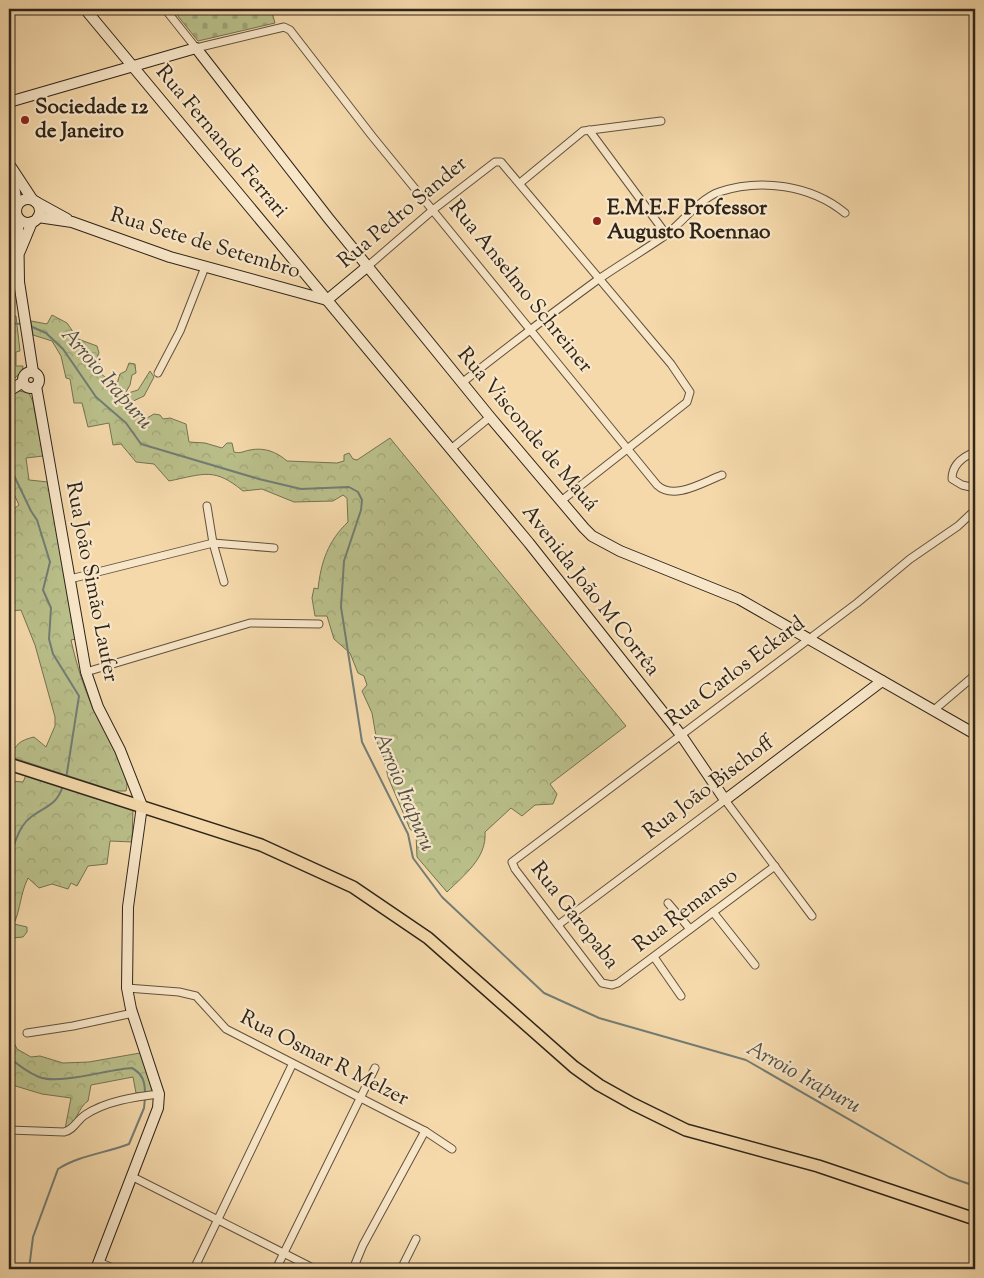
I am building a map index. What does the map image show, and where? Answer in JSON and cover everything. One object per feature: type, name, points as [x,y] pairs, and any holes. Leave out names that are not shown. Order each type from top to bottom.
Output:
[{"type":"main road","name":"Rua Fernando Ferrari","points":[[85,9],[135,66],[327,300]]},
{"type":"main road","points":[[9,102],[196,48]]},
{"type":"main road","name":"Rua Visconde de Mauá","points":[[196,48],[277,154],[490,417],[584,528],[606,544],[739,599],[975,734]]},
{"type":"main road","name":"Rua Sete de Setembro","points":[[10,167],[34,200],[72,222],[205,267],[327,300]]},
{"type":"main road","name":"Rua Sete de Setembro","points":[[10,167],[18,205]]},
{"type":"main road","points":[[11,389],[28,376],[28,351],[19,282],[18,218],[16,212],[18,205],[24,199],[34,200],[40,208],[19,254]]},
{"type":"main road","points":[[18,218],[25,222],[35,219]]},
{"type":"main road","name":"Rua Sete de Setembro","points":[[35,219],[72,222]]},
{"type":"main road","name":"Rua Pedro Sander","points":[[327,300],[368,266]]},
{"type":"main road","name":"Avenida João M Corrêa","points":[[327,300],[529,543],[681,735],[725,800]]},
{"type":"main road","name":"Rua João Simão Laufer","points":[[28,376],[27,387],[36,386],[86,672],[98,707],[120,750],[142,806]]},
{"type":"main road","name":"Rua João Bischoff","points":[[725,800],[882,681]]},
{"type":"main road","points":[[9,764],[142,806],[291,857],[361,892],[428,938],[574,1067],[633,1104],[686,1130],[818,1166],[975,1219]]},
{"type":"main road","points":[[98,1265],[158,1108],[127,988],[128,906],[142,806]]},
{"type":"street","name":"Rua Visconde de Mauá","points":[[165,9],[196,48]]},
{"type":"street","name":"Rua Anselmo Schreiner","points":[[196,48],[284,27],[293,33],[372,136],[434,209],[657,485],[667,492],[676,492],[722,475]]},
{"type":"street","points":[[561,501],[683,405],[689,398],[690,392],[683,380],[598,280],[520,183],[576,135],[589,130],[660,121]]},
{"type":"street","points":[[589,130],[666,234]]},
{"type":"street","name":"Rua Pedro Sander","points":[[368,266],[434,209],[495,162],[501,162],[520,183]]},
{"type":"street","points":[[463,382],[530,329],[666,234],[718,192],[744,187],[779,186],[793,188],[816,195],[845,213]]},
{"type":"street","points":[[158,373],[180,331],[205,267]]},
{"type":"street","points":[[451,449],[490,417]]},
{"type":"street","points":[[975,452],[958,462],[952,470],[952,479],[962,486],[975,488]]},
{"type":"street","points":[[207,506],[213,543],[224,582]]},
{"type":"street","name":"Rua Carlos Eckard","points":[[514,859],[810,638],[910,559],[958,526],[975,510]]},
{"type":"street","points":[[70,579],[213,543],[274,548]]},
{"type":"street","points":[[86,672],[250,623],[319,624]]},
{"type":"street","points":[[934,710],[975,675]]},
{"type":"street","name":"Avenida João M Corrêa","points":[[725,800],[812,916]]},
{"type":"street","name":"Rua João Bischoff","points":[[558,925],[725,800]]},
{"type":"street","name":"Rua Garopaba","points":[[514,859],[512,865],[602,984],[612,986],[618,983]]},
{"type":"street","name":"Rua Remanso","points":[[618,983],[775,866]]},
{"type":"street","points":[[668,903],[690,929]]},
{"type":"street","points":[[714,912],[755,965]]},
{"type":"street","points":[[654,957],[681,996]]},
{"type":"street","name":"Rua Osmar R Melzer","points":[[127,988],[179,992],[196,996],[226,1029],[292,1065],[425,1131],[452,1149]]},
{"type":"street","points":[[27,1033],[73,1026],[133,1013]]},
{"type":"street","points":[[194,1269],[292,1065]]},
{"type":"street","points":[[276,1269],[375,1068]]},
{"type":"street","points":[[9,1130],[69,1131],[84,1115],[140,1096],[154,1094]]},
{"type":"street","points":[[353,1269],[363,1246],[425,1131]]},
{"type":"street","points":[[133,1177],[315,1269]]},
{"type":"street","points":[[401,1269],[416,1239]]},
{"type":"street","points":[[98,1265],[115,1269]]},
{"type":"green space","points":[[271,9],[275,23],[198,41],[173,10]]},
{"type":"green space","points":[[52,315],[67,323],[78,339],[97,346],[99,353],[96,360],[100,364],[101,374],[108,379],[115,390],[120,374],[126,371],[129,363],[135,364],[136,373],[132,375],[130,385],[125,394],[138,390],[150,371],[154,377],[144,396],[129,403],[147,418],[154,414],[160,415],[163,419],[170,418],[186,424],[189,442],[205,443],[222,448],[227,443],[232,443],[236,453],[260,449],[275,453],[287,461],[337,463],[344,461],[344,455],[349,453],[353,459],[357,460],[390,438],[626,726],[550,784],[557,794],[553,804],[535,805],[522,816],[511,808],[485,832],[485,841],[478,858],[447,892],[417,857],[416,834],[410,829],[388,777],[384,758],[377,742],[372,713],[362,691],[367,685],[364,676],[358,673],[350,653],[334,639],[327,616],[315,616],[312,598],[314,588],[318,589],[321,570],[331,544],[348,522],[347,498],[343,495],[333,501],[294,502],[262,489],[243,491],[224,478],[208,474],[169,481],[154,464],[136,462],[121,444],[113,445],[109,423],[88,427],[82,403],[74,403],[70,379],[66,378],[61,356],[52,341],[33,335],[31,321],[47,324]]},
{"type":"green space","points":[[9,316],[16,316],[20,351],[16,352],[16,366],[23,366],[22,372],[9,383]]},
{"type":"green space","points":[[19,391],[29,393],[33,402],[43,456],[26,458],[29,480],[48,482],[76,639],[71,640],[75,657],[92,706],[115,748],[125,772],[126,791],[115,791],[11,757],[14,749],[22,741],[29,738],[34,737],[46,747],[55,726],[55,717],[35,645],[21,610],[9,611],[9,506],[15,508],[19,505],[9,483],[9,397]]},
{"type":"green space","points":[[27,773],[133,808],[132,842],[110,841],[107,864],[88,866],[77,886],[71,883],[68,889],[52,884],[39,888],[28,878],[14,924],[27,927],[27,932],[23,937],[13,938],[9,978],[9,819],[12,819],[14,813],[10,787],[11,781],[23,782]]},
{"type":"green space","points":[[9,1023],[11,1036],[17,1049],[31,1057],[40,1056],[63,1063],[89,1062],[140,1053],[155,1093],[136,1093],[133,1077],[91,1085],[88,1101],[84,1104],[73,1123],[65,1129],[71,1098],[42,1094],[9,1084]]},
{"type":"waterway","name":"Arroio Irapuru","points":[[9,323],[21,324]]},
{"type":"waterway","name":"Arroio Irapuru","points":[[30,326],[46,333],[63,349],[96,397],[126,423],[141,444],[259,479],[301,489],[349,487],[358,492],[362,500],[361,510],[344,561],[341,607],[362,742],[408,834],[413,858],[442,897],[544,993],[599,1018],[746,1060],[949,1177],[975,1186]]},
{"type":"waterway","points":[[9,465],[37,520],[50,562],[43,590],[51,608],[49,639],[53,654],[79,696],[66,779]]},
{"type":"waterway","points":[[9,869],[13,848],[22,827],[26,821],[54,801],[63,786]]},
{"type":"waterway","points":[[9,1057],[31,1073],[48,1079],[72,1078],[132,1068],[143,1079],[145,1094]]},
{"type":"waterway","points":[[29,1269],[33,1237],[58,1169],[75,1160],[129,1144],[144,1108],[145,1098]]},
{"type":"place","name":"Sociedade 12 de Janeiro","points":[[25,120]]},
{"type":"place","name":"E.M.E.F Professor Augusto Roennao","points":[[597,221]]}]
